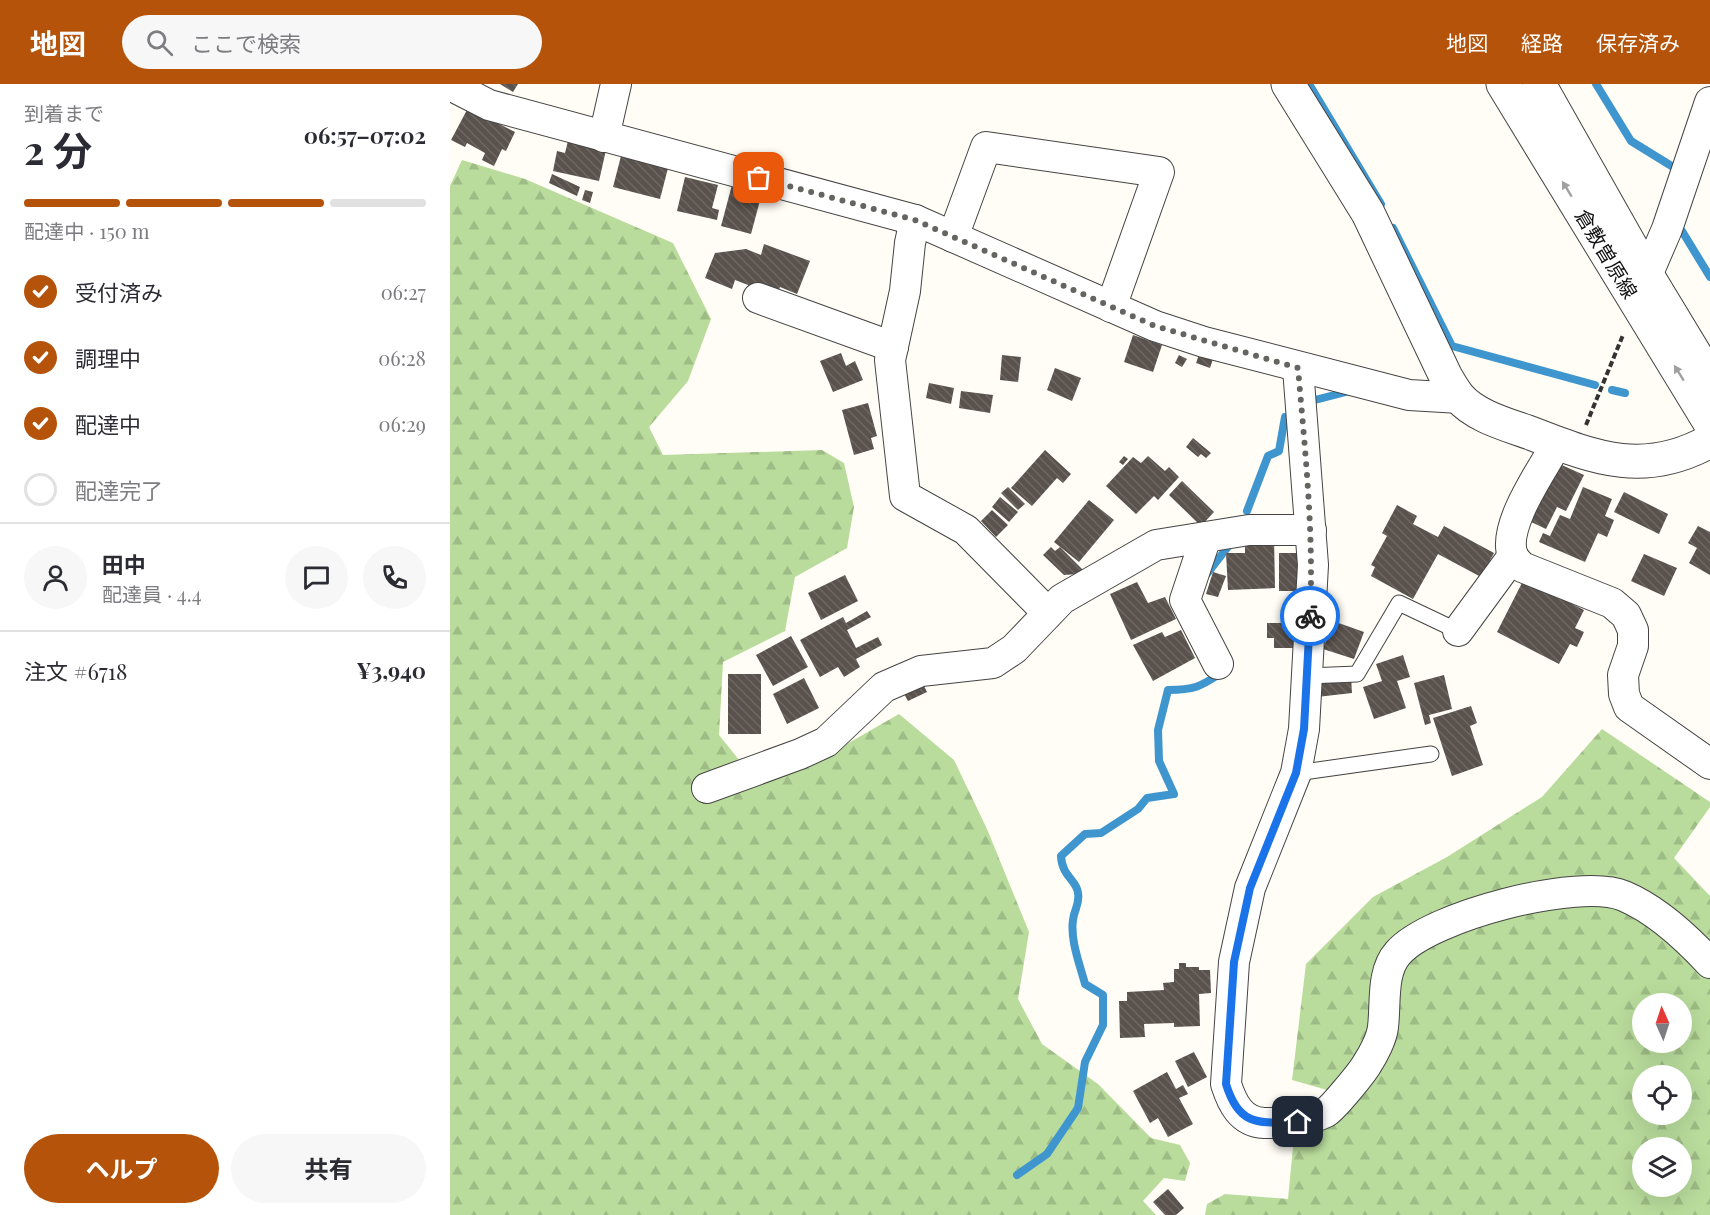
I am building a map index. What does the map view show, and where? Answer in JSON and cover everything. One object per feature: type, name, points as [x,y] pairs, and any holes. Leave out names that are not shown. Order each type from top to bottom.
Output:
[{"type":"street","points":[[604,137],[616,84]]},
{"type":"street","points":[[1288,84],[1368,213],[1446,377],[1460,398],[1483,415],[1600,458],[1619,461],[1669,459],[1685,454],[1710,441]]},
{"type":"street","name":"倉敷曽原線","points":[[1503,84],[1642,289],[1710,379]]},
{"type":"street","name":"倉敷曽原線","points":[[1539,84],[1710,423]]},
{"type":"street","points":[[450,85],[489,105],[915,220],[1111,307],[1175,332],[1298,368],[1409,395],[1460,398]]},
{"type":"street","points":[[1642,289],[1701,157],[1710,102]]},
{"type":"street","points":[[953,237],[986,147],[1159,172],[1111,307]]},
{"type":"street","points":[[915,220],[905,291],[890,360],[905,496],[966,530],[1048,613]]},
{"type":"street","points":[[758,298],[893,347]]},
{"type":"street","points":[[1298,368],[1312,565],[1304,729],[1296,773],[1250,888],[1234,962],[1226,1084],[1231,1101],[1240,1114],[1260,1123],[1298,1122],[1328,1111],[1367,1064],[1383,1031],[1388,970],[1397,953],[1417,938],[1472,913],[1524,898],[1602,891],[1623,895],[1652,912],[1678,932],[1710,963]]},
{"type":"street","points":[[1567,446],[1517,513],[1511,534],[1513,556],[1522,567],[1612,603],[1626,615],[1632,630],[1633,646],[1623,675],[1624,694],[1629,707],[1710,764]]},
{"type":"street","points":[[707,788],[800,754],[826,742],[884,687],[921,671],[993,663],[1014,649],[1062,599],[1156,545],[1250,530],[1311,530]]},
{"type":"street","points":[[1206,537],[1185,600],[1218,664]]},
{"type":"street","points":[[1458,631],[1513,556]]},
{"type":"lane","points":[[1307,676],[1357,674],[1399,603],[1458,631]]},
{"type":"lane","points":[[1296,773],[1431,754]]},
{"type":"path","points":[[1567,446],[1624,334]]},
{"type":"green space","points":[[462,160],[525,179],[673,243],[711,319],[688,381],[649,427],[663,455],[822,450],[844,463],[854,507],[847,548],[795,577],[785,631],[723,662],[719,735],[756,781],[833,752],[899,714],[954,760],[987,829],[1029,932],[1018,999],[1042,1044],[1098,1084],[1151,1138],[1180,1145],[1190,1163],[1185,1181],[1164,1178],[1143,1201],[1156,1215],[450,1215],[450,186]]},
{"type":"green space","points":[[1602,729],[1710,802],[1710,807],[1674,858],[1710,896],[1710,1215],[1205,1215],[1207,1204],[1225,1194],[1288,1199],[1293,1147],[1304,1136],[1327,1090],[1292,1080],[1306,964],[1373,897],[1447,857],[1542,797]]},
{"type":"building","points":[[500,84],[518,84],[513,92]]},
{"type":"building","points":[[468,108],[515,132],[506,151],[502,149],[494,166],[482,160],[485,153],[467,143],[465,147],[451,140]]},
{"type":"building","points":[[568,141],[606,150],[599,181],[553,171],[557,151],[565,153]]},
{"type":"building","points":[[621,156],[668,168],[660,199],[613,187]]},
{"type":"building","points":[[552,174],[580,187],[577,196],[549,183]]},
{"type":"building","points":[[685,177],[718,185],[712,208],[719,210],[717,220],[677,211]]},
{"type":"building","points":[[732,185],[762,193],[751,234],[721,226]]},
{"type":"building","points":[[585,190],[593,192],[590,203],[582,200]]},
{"type":"building","points":[[764,244],[810,261],[797,294],[780,287],[777,296],[735,280],[732,289],[705,278],[715,253],[746,249],[761,255]]},
{"type":"building","points":[[1133,335],[1162,345],[1153,372],[1124,362]]},
{"type":"building","points":[[1200,352],[1214,356],[1210,368],[1196,363]]},
{"type":"building","points":[[841,353],[846,366],[855,361],[863,380],[833,392],[820,361]]},
{"type":"building","points":[[1002,355],[1021,357],[1018,382],[1000,380]]},
{"type":"building","points":[[1179,355],[1187,359],[1182,367],[1175,363]]},
{"type":"building","points":[[1055,368],[1081,378],[1072,401],[1047,390]]},
{"type":"building","points":[[929,383],[954,388],[951,404],[926,398]]},
{"type":"building","points":[[961,391],[993,395],[990,413],[959,408]]},
{"type":"building","points":[[868,403],[877,436],[871,438],[874,449],[854,455],[842,410]]},
{"type":"building","points":[[1193,438],[1211,453],[1206,458],[1201,454],[1198,457],[1186,447]]},
{"type":"building","points":[[1045,450],[1071,474],[1063,483],[1057,478],[1032,506],[1011,488]]},
{"type":"building","points":[[1124,456],[1128,459],[1123,465],[1119,462]]},
{"type":"building","points":[[1148,456],[1165,471],[1169,467],[1179,477],[1158,500],[1154,496],[1136,514],[1106,486],[1133,457],[1141,463]]},
{"type":"building","points":[[1555,462],[1584,475],[1566,511],[1557,507],[1546,529],[1527,520]]},
{"type":"building","points":[[1182,481],[1214,512],[1201,526],[1169,495]]},
{"type":"building","points":[[1008,487],[1025,504],[1018,510],[1001,493]]},
{"type":"building","points":[[1583,487],[1612,499],[1605,516],[1614,520],[1607,537],[1598,533],[1585,562],[1539,542],[1543,533],[1550,536],[1560,515],[1570,519]]},
{"type":"building","points":[[1624,492],[1668,514],[1659,534],[1614,512]]},
{"type":"building","points":[[1000,497],[1018,512],[1009,522],[992,507]]},
{"type":"building","points":[[1089,500],[1114,520],[1079,562],[1054,542]]},
{"type":"building","points":[[1397,505],[1417,516],[1413,524],[1438,537],[1444,526],[1494,553],[1481,577],[1438,554],[1413,599],[1371,576],[1375,567],[1371,565],[1387,536],[1382,533]]},
{"type":"building","points":[[992,510],[1008,525],[996,537],[981,521]]},
{"type":"building","points":[[1698,526],[1710,532],[1710,575],[1689,563],[1697,548],[1688,543]]},
{"type":"building","points":[[1245,537],[1274,537],[1275,588],[1228,590],[1226,553],[1245,553]]},
{"type":"building","points":[[1051,547],[1055,551],[1060,547],[1083,570],[1078,574],[1064,575],[1043,555]]},
{"type":"building","points":[[1279,553],[1301,553],[1302,591],[1279,591]]},
{"type":"building","points":[[1644,554],[1677,568],[1664,596],[1631,581]]},
{"type":"building","points":[[1213,572],[1226,576],[1218,597],[1206,594]]},
{"type":"building","points":[[845,575],[858,601],[821,620],[808,593]]},
{"type":"building","points":[[1524,579],[1584,610],[1575,628],[1584,632],[1577,647],[1570,644],[1559,664],[1497,632]]},
{"type":"building","points":[[1137,582],[1148,603],[1165,597],[1176,619],[1131,640],[1110,594]]},
{"type":"building","points":[[867,611],[871,617],[847,630],[856,648],[878,637],[882,645],[856,659],[860,667],[844,677],[838,667],[820,677],[800,640],[843,617],[846,623]]},
{"type":"building","points":[[1333,621],[1364,632],[1354,659],[1323,649]]},
{"type":"building","points":[[1267,623],[1295,623],[1295,648],[1274,648],[1274,638],[1267,638]]},
{"type":"building","points":[[1181,630],[1195,658],[1153,681],[1133,645],[1162,632],[1165,637]]},
{"type":"building","points":[[791,636],[808,667],[773,686],[756,655]]},
{"type":"building","points":[[1403,655],[1410,677],[1397,681],[1406,708],[1374,719],[1363,687],[1382,681],[1376,664]]},
{"type":"building","points":[[728,674],[761,674],[761,734],[728,734]]},
{"type":"building","points":[[1444,675],[1452,709],[1429,715],[1431,723],[1425,725],[1414,683]]},
{"type":"building","points":[[1351,676],[1352,693],[1317,697],[1315,680]]},
{"type":"building","points":[[804,678],[819,708],[787,724],[773,694]]},
{"type":"building","points":[[921,680],[927,692],[908,701],[902,690]]},
{"type":"building","points":[[1471,706],[1477,723],[1470,726],[1483,765],[1452,776],[1433,718]]},
{"type":"building","points":[[1179,963],[1186,963],[1186,967],[1199,967],[1199,970],[1210,970],[1211,993],[1199,994],[1200,1026],[1174,1027],[1174,1023],[1144,1024],[1145,1037],[1120,1038],[1119,1001],[1127,1001],[1127,992],[1164,990],[1163,983],[1174,982],[1174,969],[1179,969]]},
{"type":"building","points":[[1194,1052],[1207,1077],[1188,1087],[1175,1061]]},
{"type":"building","points":[[1167,1072],[1176,1089],[1183,1085],[1188,1094],[1179,1098],[1193,1124],[1168,1137],[1158,1118],[1150,1123],[1133,1091]]},
{"type":"building","points":[[1168,1189],[1184,1208],[1176,1215],[1165,1215],[1153,1202]]},
{"type":"waterway","points":[[1309,84],[1381,204]]},
{"type":"waterway","points":[[1596,84],[1631,141],[1678,170]]},
{"type":"waterway","points":[[1393,228],[1452,346],[1595,385]]},
{"type":"waterway","points":[[1682,231],[1710,277]]},
{"type":"waterway","points":[[1612,390],[1625,393]]},
{"type":"waterway","points":[[1311,401],[1346,392]]},
{"type":"waterway","points":[[1247,511],[1268,456],[1279,451],[1285,417]]},
{"type":"waterway","points":[[1206,575],[1230,544]]},
{"type":"waterway","points":[[1017,1175],[1047,1154],[1078,1108],[1085,1062],[1103,1025],[1103,995],[1085,984],[1076,952],[1072,928],[1078,893],[1064,869],[1061,856],[1085,834],[1101,833],[1138,809],[1147,798],[1174,794],[1159,761],[1158,730],[1168,690],[1196,687],[1221,673]]},
{"type":"way so far","points":[[759,178],[915,220],[1155,326],[1298,368],[1311,530],[1310,616]]},
{"type":"route","points":[[1298,1122],[1260,1123],[1240,1114],[1231,1101],[1226,1084],[1234,962],[1250,888],[1296,773],[1304,729],[1310,616]]}]
